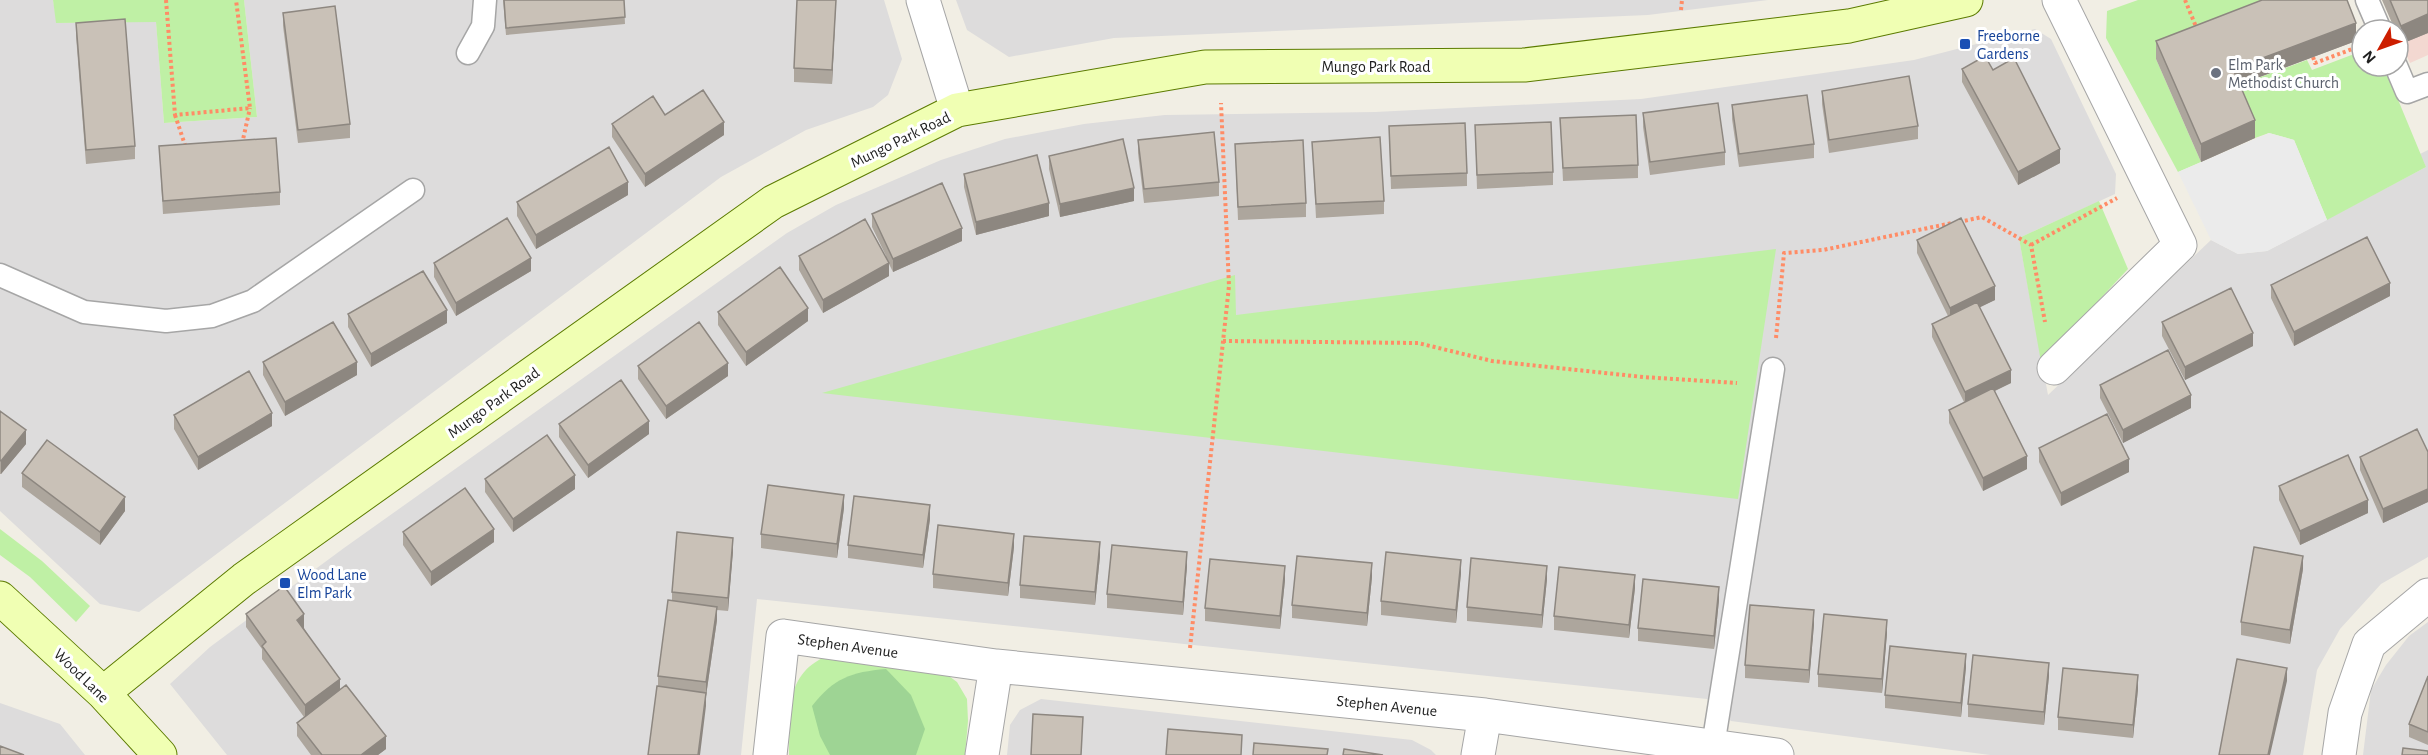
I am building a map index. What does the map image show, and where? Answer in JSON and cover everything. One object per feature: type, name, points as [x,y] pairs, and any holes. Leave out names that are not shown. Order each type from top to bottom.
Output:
[{"type":"street","points":[[923,0],[957,110]]},
{"type":"street","name":"Mungo Park Road","points":[[103,693],[244,579],[773,202],[957,110],[1193,69],[1524,64],[1849,26],[1966,0]]},
{"type":"street","points":[[2054,368],[2180,245],[2059,0]]},
{"type":"street","points":[[2339,755],[2345,713],[2369,644],[2428,595]]},
{"type":"street","name":"Wood Lane","points":[[0,598],[103,693],[160,755]]},
{"type":"street","name":"Stephen Avenue","points":[[770,755],[783,636],[996,666],[1485,715],[1777,755]]},
{"type":"street","points":[[982,755],[996,666]]},
{"type":"street","points":[[1478,755],[1485,715]]},
{"type":"lane","points":[[468,53],[483,26],[485,0]]},
{"type":"lane","points":[[2367,0],[2375,18]]},
{"type":"lane","points":[[2401,78],[2407,93],[2428,84]]},
{"type":"lane","points":[[0,275],[84,312],[166,321],[212,316],[253,301],[413,189]]},
{"type":"lane","points":[[1713,746],[1772,377]]},
{"type":"path","points":[[166,0],[175,115],[189,157]]},
{"type":"path","points":[[236,0],[250,108],[239,154]]},
{"type":"path","points":[[2185,0],[2198,31]]},
{"type":"path","points":[[2313,57],[2315,63],[2350,50]]},
{"type":"path","points":[[1186,685],[1229,286],[1220,67]]},
{"type":"path","points":[[175,115],[250,108]]},
{"type":"path","points":[[2031,245],[2148,180]]},
{"type":"path","points":[[1223,341],[1418,343],[1492,361],[1643,377],[1772,377],[1784,253],[1823,250],[1982,217],[2031,245],[2054,368]]},
{"type":"shaded area","points":[[0,0],[53,0],[57,23],[156,21],[164,123],[257,117],[244,0],[884,0],[902,59],[888,95],[873,107],[806,130],[721,177],[139,612],[100,604],[0,511]]},
{"type":"shaded area","points":[[956,0],[1768,0],[1648,15],[1114,38],[1009,57],[967,30]]},
{"type":"shaded area","points":[[2428,0],[2428,55],[2410,63],[2410,18]]},
{"type":"shaded area","points":[[2035,29],[2051,39],[2116,174],[2115,194],[2019,238],[2048,395],[2211,240],[2238,254],[2267,251],[2426,167],[2420,154],[2428,150],[2428,557],[2381,584],[2340,629],[2317,670],[2303,755],[1990,755],[1731,721],[1707,699],[757,599],[741,755],[227,755],[170,684],[210,647],[344,548],[787,233],[836,205],[941,160],[1005,139],[1084,124],[1165,115],[1375,112],[1641,99],[1914,60]]},
{"type":"shaded area","points":[[2269,133],[2294,140],[2327,220],[2267,251],[2238,254],[2211,240],[2178,172]]},
{"type":"shaded area","points":[[2428,622],[2428,755],[2363,755],[2371,690],[2386,665],[2409,636]]},
{"type":"shaded area","points":[[1041,699],[1412,740],[1436,755],[1007,755],[1010,725],[1020,710]]},
{"type":"shaded area","points":[[0,703],[60,724],[85,755],[0,755]]},
{"type":"green space","points":[[53,0],[244,0],[257,117],[164,123],[156,22],[56,23]]},
{"type":"green space","points":[[2138,0],[2309,0],[2156,59],[2201,162],[2178,172],[2106,38],[2107,11]]},
{"type":"green space","points":[[2350,56],[2350,78],[2389,78],[2426,167],[2327,220],[2294,140],[2269,133],[2255,138],[2233,87],[2307,60],[2312,70]]},
{"type":"green space","points":[[2099,201],[2128,269],[2041,362],[2019,238]]},
{"type":"green space","points":[[1776,249],[1738,499],[822,393],[1235,275],[1236,315]]},
{"type":"green space","points":[[0,529],[42,561],[90,606],[76,622],[30,577],[0,555]]},
{"type":"green space","points":[[836,652],[938,668],[957,682],[967,699],[965,755],[789,755],[791,706],[798,680],[819,660]]},
{"type":"green space","points":[[886,669],[911,695],[925,729],[916,755],[830,755],[820,736],[812,706],[828,689],[844,678],[863,672]]},
{"type":"building","points":[[504,0],[624,0],[625,17],[506,28]]},
{"type":"building","points":[[797,0],[836,0],[832,70],[794,68]]},
{"type":"building","name":"Elm Park Methodist Church","points":[[2262,0],[2347,0],[2354,18],[2350,18],[2350,25],[2233,69],[2255,120],[2201,144],[2156,41]]},
{"type":"building","points":[[2390,0],[2428,0],[2428,14],[2410,22],[2410,18],[2398,18]]},
{"type":"building","points":[[335,6],[350,124],[298,130],[283,13]]},
{"type":"building","points":[[125,19],[135,146],[86,150],[76,23]]},
{"type":"building","points":[[1985,56],[1993,70],[2014,58],[2060,149],[2018,172],[1962,69]]},
{"type":"building","points":[[1909,76],[1918,126],[1829,140],[1822,91]]},
{"type":"building","points":[[703,90],[724,122],[645,174],[612,124],[653,96],[665,115]]},
{"type":"building","points":[[1807,95],[1814,144],[1739,154],[1732,105]]},
{"type":"building","points":[[1718,103],[1725,152],[1650,162],[1643,113]]},
{"type":"building","points":[[1636,115],[1638,165],[1563,168],[1560,118]]},
{"type":"building","points":[[1551,122],[1553,172],[1477,175],[1475,125]]},
{"type":"building","points":[[1465,123],[1467,173],[1391,176],[1389,126]]},
{"type":"building","points":[[1214,132],[1219,182],[1144,189],[1138,140]]},
{"type":"building","points":[[1380,137],[1384,201],[1316,204],[1312,142]]},
{"type":"building","points":[[276,138],[280,192],[163,201],[159,146]]},
{"type":"building","points":[[1123,139],[1134,188],[1060,204],[1049,156]]},
{"type":"building","points":[[1303,140],[1306,203],[1238,207],[1235,144]]},
{"type":"building","points":[[609,147],[628,182],[536,235],[517,202]]},
{"type":"building","points":[[1037,155],[1049,203],[976,222],[964,174]]},
{"type":"building","points":[[942,183],[962,228],[893,259],[872,214]]},
{"type":"building","points":[[507,218],[531,258],[456,303],[434,263]]},
{"type":"building","points":[[1961,218],[1995,286],[1950,308],[1917,240]]},
{"type":"building","points":[[865,219],[889,263],[823,300],[799,256]]},
{"type":"building","points":[[2367,237],[2390,283],[2294,332],[2271,285]]},
{"type":"building","points":[[780,267],[808,308],[746,352],[718,312]]},
{"type":"building","points":[[423,271],[447,310],[371,354],[348,314]]},
{"type":"building","points":[[2231,288],[2253,333],[2185,367],[2162,322]]},
{"type":"building","points":[[1977,302],[2011,370],[1965,392],[1932,324]]},
{"type":"building","points":[[333,322],[357,362],[285,402],[263,362]]},
{"type":"building","points":[[699,322],[728,363],[666,406],[638,366]]},
{"type":"building","points":[[2168,350],[2191,395],[2123,430],[2100,385]]},
{"type":"building","points":[[249,371],[272,413],[198,457],[174,415]]},
{"type":"building","points":[[621,380],[649,421],[588,465],[559,424]]},
{"type":"building","points":[[1993,388],[2027,456],[1983,478],[1949,410]]},
{"type":"building","points":[[0,411],[26,430],[1,461],[0,460]]},
{"type":"building","points":[[2107,414],[2129,459],[2061,493],[2039,448]]},
{"type":"building","points":[[2417,429],[2428,452],[2428,489],[2383,509],[2360,457]]},
{"type":"building","points":[[547,435],[575,475],[513,519],[485,479]]},
{"type":"building","points":[[47,440],[125,497],[100,532],[22,473]]},
{"type":"building","points":[[2348,455],[2368,500],[2300,531],[2279,486]]},
{"type":"building","points":[[768,485],[844,495],[837,544],[761,534]]},
{"type":"building","points":[[465,488],[494,529],[431,572],[403,532]]},
{"type":"building","points":[[854,496],[930,505],[923,555],[848,545]]},
{"type":"building","points":[[938,525],[1014,534],[1008,583],[933,574]]},
{"type":"building","points":[[677,532],[733,538],[728,598],[672,592]]},
{"type":"building","points":[[1024,536],[1100,542],[1095,592],[1020,585]]},
{"type":"building","points":[[1112,545],[1187,552],[1183,602],[1107,594]]},
{"type":"building","points":[[2254,547],[2303,556],[2290,630],[2241,622]]},
{"type":"building","points":[[1386,552],[1461,560],[1456,610],[1381,601]]},
{"type":"building","points":[[1297,556],[1372,563],[1367,613],[1292,605]]},
{"type":"building","points":[[1471,558],[1547,566],[1542,615],[1467,607]]},
{"type":"building","points":[[1210,559],[1285,566],[1280,616],[1205,608]]},
{"type":"building","points":[[1559,567],[1635,575],[1629,625],[1554,616]]},
{"type":"building","points":[[1643,579],[1719,587],[1714,636],[1638,628]]},
{"type":"building","points":[[284,586],[304,614],[297,620],[340,679],[305,705],[262,646],[266,642],[246,614]]},
{"type":"building","points":[[668,600],[717,607],[706,682],[658,676]]},
{"type":"building","points":[[1750,605],[1814,610],[1809,670],[1745,665]]},
{"type":"building","points":[[1824,614],[1887,620],[1882,679],[1818,674]]},
{"type":"building","points":[[1890,646],[1966,654],[1961,703],[1885,695]]},
{"type":"building","points":[[1973,655],[2049,663],[2044,712],[1968,704]]},
{"type":"building","points":[[2237,659],[2287,668],[2268,755],[2219,755]]},
{"type":"building","points":[[2063,668],[2138,675],[2133,725],[2058,717]]},
{"type":"building","points":[[2428,676],[2428,732],[2409,724]]},
{"type":"building","points":[[346,685],[386,736],[361,755],[322,755],[297,723]]},
{"type":"building","points":[[657,686],[706,693],[698,755],[648,755]]},
{"type":"building","points":[[1033,714],[1083,717],[1081,755],[1031,755]]},
{"type":"building","points":[[1168,729],[1242,735],[1241,755],[1166,755]]},
{"type":"building","points":[[1254,743],[1328,749],[1327,755],[1253,755]]},
{"type":"building","points":[[0,746],[24,755],[0,755]]},
{"type":"building","points":[[2403,748],[2428,751],[2428,755],[2402,755]]},
{"type":"building","points":[[1344,749],[1383,755],[1343,755]]},
{"type":"place","name":"Freeborne Gardens","points":[[1965,44]]},
{"type":"place","name":"Elm Park Methodist Church","points":[[2216,73]]},
{"type":"place","name":"Wood Lane Elm Park","points":[[285,583]]}]
